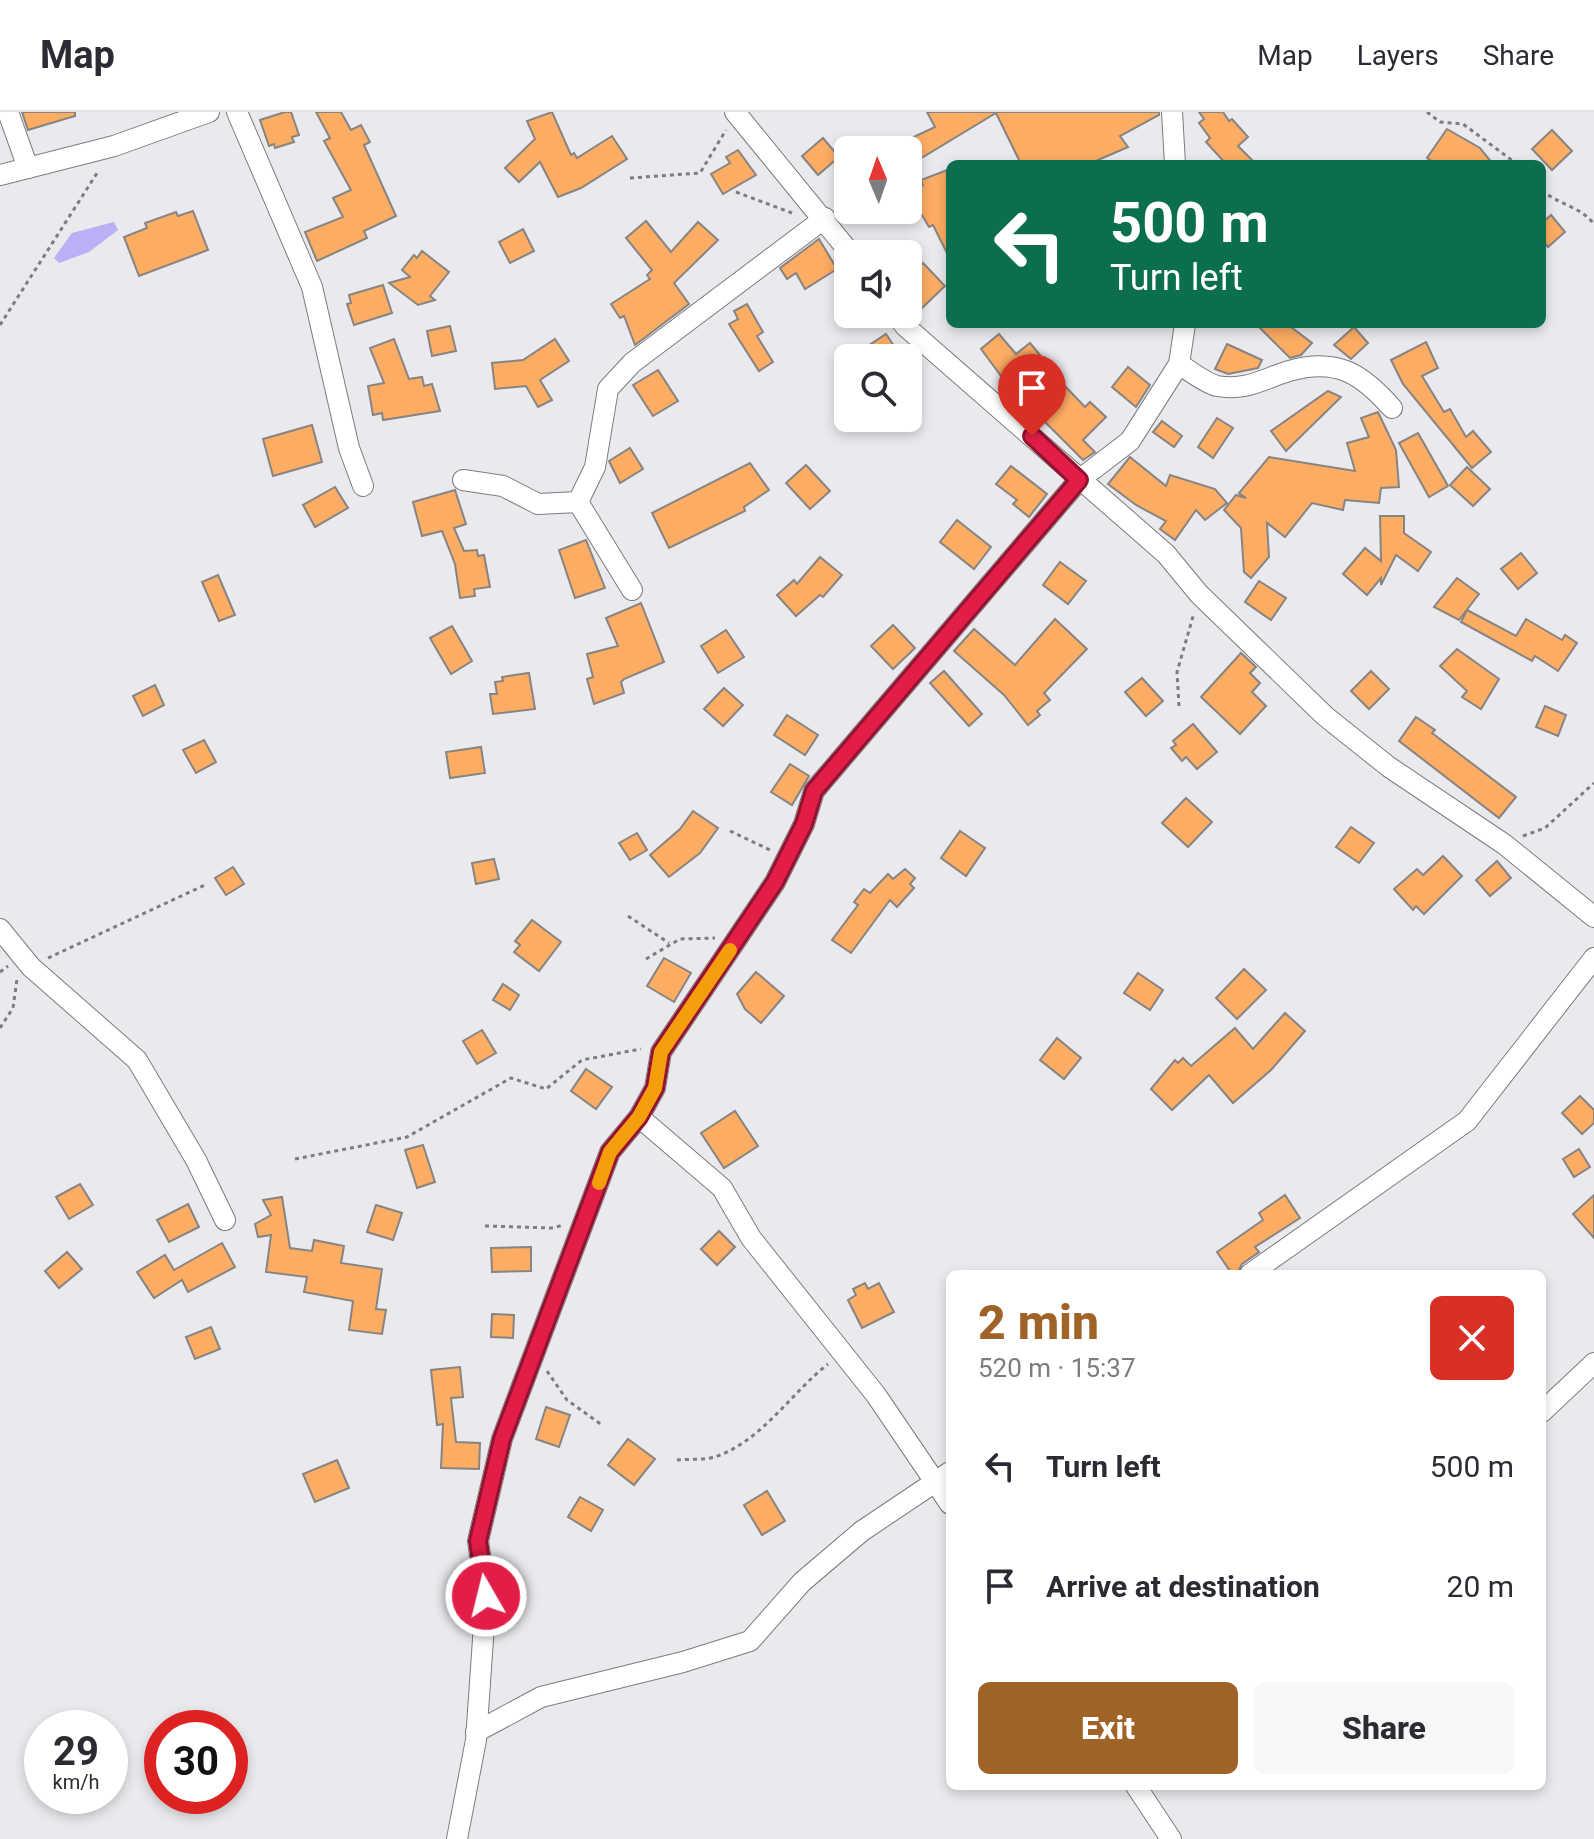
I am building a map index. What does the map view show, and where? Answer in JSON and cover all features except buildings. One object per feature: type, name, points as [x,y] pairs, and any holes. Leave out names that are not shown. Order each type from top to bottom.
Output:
[{"type":"street","points":[[8,112],[28,168]]},
{"type":"street","points":[[0,175],[114,146],[209,112]]},
{"type":"street","points":[[237,112],[312,287],[349,448],[363,486]]},
{"type":"street","points":[[1172,112],[1175,160]]},
{"type":"street","points":[[731,119],[825,218],[841,240]]},
{"type":"street","points":[[578,502],[595,467],[608,389],[632,363],[825,218]]},
{"type":"street","points":[[907,328],[1166,554],[1199,594],[1325,716],[1389,767],[1504,844],[1594,917]]},
{"type":"street","points":[[457,1839],[476,1732],[486,1596],[478,1541],[502,1439],[610,1152],[639,1117],[655,1088],[661,1052],[775,882],[804,824],[814,791],[1079,480],[1130,441],[1179,364],[1184,328]]},
{"type":"street","points":[[1179,364],[1215,386],[1257,386],[1289,371],[1335,368],[1364,377],[1392,408]]},
{"type":"street","points":[[463,480],[503,486],[538,504],[578,502]]},
{"type":"street","points":[[578,502],[632,590]]},
{"type":"street","points":[[0,929],[25,961],[137,1060],[196,1160],[225,1220]]},
{"type":"street","points":[[1256,1270],[1467,1121],[1594,958]]},
{"type":"street","points":[[476,1732],[541,1697],[750,1641],[802,1582],[862,1531],[942,1476],[751,1238],[722,1188],[639,1117]]},
{"type":"street","points":[[1546,1408],[1594,1363]]},
{"type":"street","points":[[1139,1790],[1171,1839]]},
{"type":"path","points":[[1427,112],[1440,122],[1463,124],[1512,160]]},
{"type":"path","points":[[630,178],[700,173],[731,119]]},
{"type":"path","points":[[0,325],[114,146]]},
{"type":"path","points":[[736,192],[796,214],[825,218]]},
{"type":"path","points":[[1546,194],[1552,200],[1591,218],[1594,225]]},
{"type":"path","points":[[1179,706],[1177,672],[1199,594]]},
{"type":"path","points":[[1504,844],[1545,828],[1594,783]]},
{"type":"path","points":[[730,831],[769,850],[789,851]]},
{"type":"path","points":[[0,1028],[13,1008],[25,961],[207,884]]},
{"type":"path","points":[[628,916],[669,943]]},
{"type":"path","points":[[646,959],[680,939],[726,938],[741,931]]},
{"type":"path","points":[[295,1159],[407,1137],[511,1078],[546,1089],[582,1060],[637,1048],[661,1052]]},
{"type":"path","points":[[485,1226],[553,1228],[567,1223]]},
{"type":"path","points":[[677,1460],[715,1457],[770,1423],[809,1380],[844,1352]]},
{"type":"path","points":[[536,1355],[567,1400],[602,1425]]},
{"type":"shaded area","points":[[114,222],[118,230],[89,252],[59,263],[54,258],[72,233]]},
{"type":"slow traffic","points":[[599,1183],[610,1152],[639,1117],[655,1088],[661,1052],[730,950]]},
{"type":"route","points":[[486,1596],[478,1541],[490,1481],[502,1439],[610,1152],[639,1117],[655,1088],[661,1052],[775,882],[804,824],[814,791],[1079,480],[1032,436]]}]
